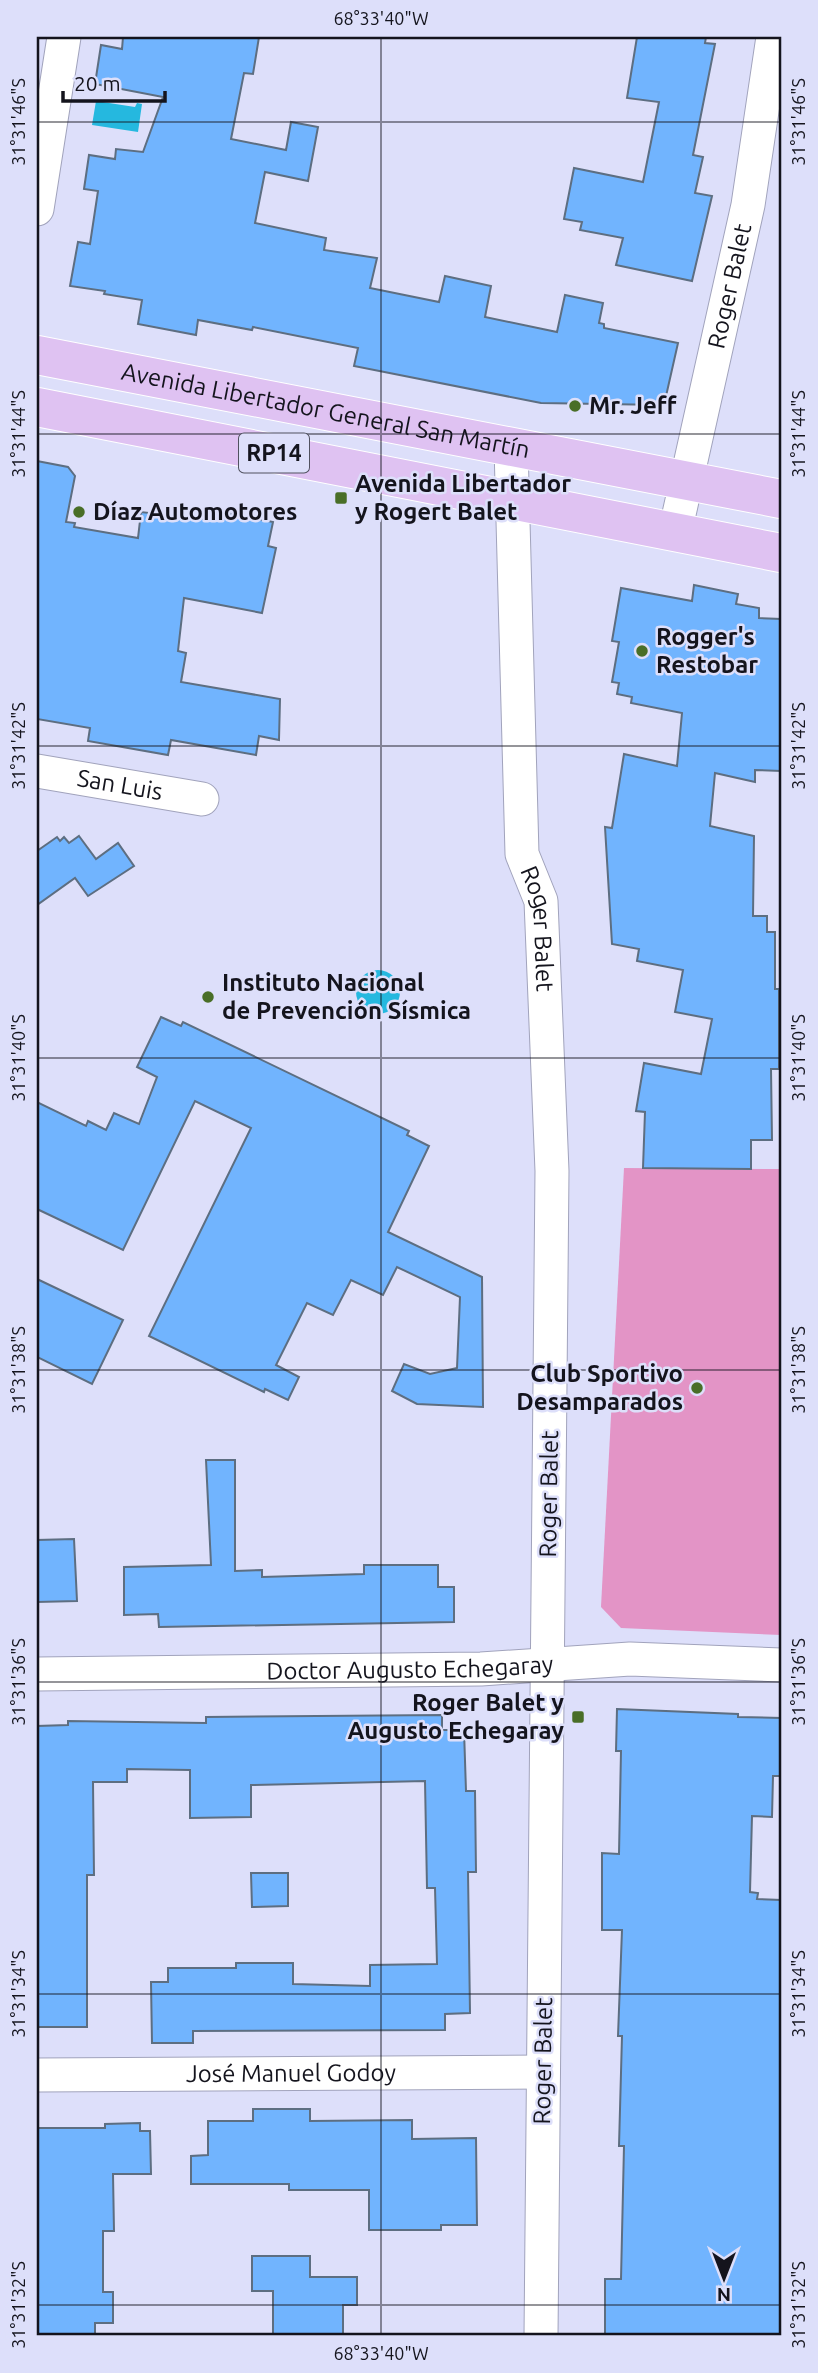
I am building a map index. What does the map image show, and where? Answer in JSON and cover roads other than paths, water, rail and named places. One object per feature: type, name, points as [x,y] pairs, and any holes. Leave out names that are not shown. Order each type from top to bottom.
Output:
[{"type":"main road","name":"Avenida Libertador General San Martín","points":[[37,355],[781,499]]},
{"type":"main road","name":"RP14","points":[[37,407],[781,553]]},
{"type":"street","points":[[37,209],[64,37]]},
{"type":"street","name":"Roger Balet","points":[[675,532],[748,205],[773,37]]},
{"type":"street","name":"Roger Balet","points":[[511,447],[522,854],[541,901],[552,1171],[541,2336]]},
{"type":"street","name":"San Luis","points":[[37,771],[202,799]]},
{"type":"street","name":"Doctor Augusto Echegaray","points":[[37,1674],[481,1669],[630,1659],[781,1665]]},
{"type":"street","name":"José Manuel Godoy","points":[[37,2075],[543,2072]]},
{"type":"water","points":[[96,101],[135,107],[137,103],[142,104],[138,132],[92,125]]},
{"type":"water","points":[[378,970],[393,977],[400,992],[393,1007],[378,1014],[363,1007],[356,992],[363,977]]},
{"type":"place","name":"Mr. Jeff","points":[[575,406]]},
{"type":"place","name":"Avenida Libertador y Rogert Balet","points":[[341,498]]},
{"type":"place","name":"Díaz Automotores","points":[[79,512]]},
{"type":"place","name":"Rogger's Restobar","points":[[642,651]]},
{"type":"place","name":"Instituto Nacional de Prevención Sísmica","points":[[208,997]]},
{"type":"place","name":"Club Sportivo Desamparados","points":[[697,1388]]},
{"type":"place","name":"Roger Balet y Augusto Echegaray","points":[[578,1717]]}]
